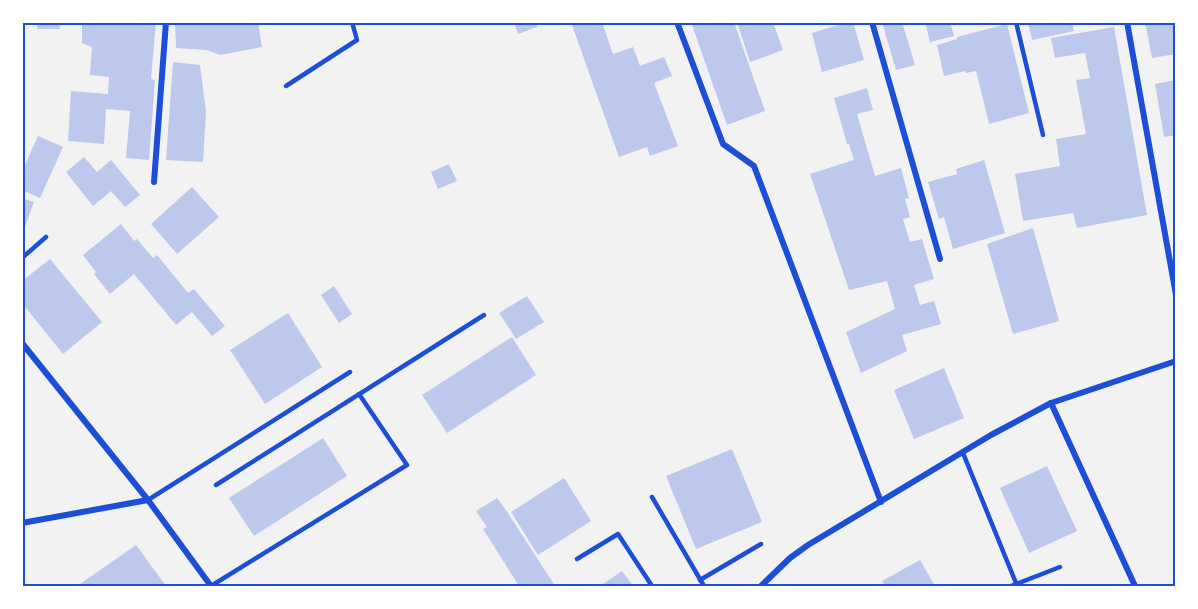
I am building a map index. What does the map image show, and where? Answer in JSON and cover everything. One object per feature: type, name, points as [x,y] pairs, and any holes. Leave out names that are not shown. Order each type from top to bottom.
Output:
[{"type":"street","points":[[154,182],[166,22]]},
{"type":"street","points":[[677,22],[723,144],[754,166],[882,502]]},
{"type":"street","points":[[872,22],[940,259]]},
{"type":"street","points":[[1127,22],[1176,295]]},
{"type":"street","points":[[22,343],[148,500],[211,586]]},
{"type":"street","points":[[761,586],[790,558],[808,545],[1051,403],[1176,361]]},
{"type":"street","points":[[1051,403],[1135,586]]},
{"type":"street","points":[[22,523],[148,500]]},
{"type":"lane","points":[[286,86],[357,40],[352,22]]},
{"type":"lane","points":[[1017,22],[1043,135]]},
{"type":"lane","points":[[22,258],[46,237]]},
{"type":"lane","points":[[216,485],[484,315]]},
{"type":"lane","points":[[148,500],[350,372]]},
{"type":"lane","points":[[211,586],[406,465],[359,394]]},
{"type":"lane","points":[[963,453],[1014,585],[1060,567]]},
{"type":"lane","points":[[651,497],[704,586]]},
{"type":"lane","points":[[577,559],[618,534],[652,586]]},
{"type":"lane","points":[[700,580],[760,544]]},
{"type":"building","points":[[38,22],[59,22],[60,29],[37,29]]},
{"type":"building","points":[[82,22],[156,22],[151,79],[155,80],[149,160],[126,158],[130,111],[106,109],[104,144],[68,141],[71,91],[108,94],[109,77],[90,75],[92,47],[82,43]]},
{"type":"building","points":[[175,22],[258,22],[262,47],[220,55],[207,50],[176,48]]},
{"type":"building","points":[[514,22],[535,22],[537,27],[518,34]]},
{"type":"building","points":[[571,22],[602,22],[613,54],[633,47],[640,66],[664,57],[672,76],[654,83],[678,146],[650,156],[647,147],[619,157]]},
{"type":"building","points":[[691,22],[734,22],[765,111],[727,125]]},
{"type":"building","points":[[737,22],[773,22],[783,50],[750,62]]},
{"type":"building","points":[[853,22],[864,60],[822,72],[812,33]]},
{"type":"building","points":[[882,22],[911,22],[903,25],[915,65],[896,70]]},
{"type":"building","points":[[925,22],[950,22],[954,36],[930,42]]},
{"type":"building","points":[[1028,22],[1072,22],[1074,31],[1032,40]]},
{"type":"building","points":[[1145,22],[1176,22],[1176,54],[1152,58]]},
{"type":"building","points":[[1007,24],[1029,113],[989,124],[976,71],[944,76],[937,45],[957,39],[957,37]]},
{"type":"building","points":[[1114,27],[1147,215],[1077,228],[1073,213],[1023,221],[1015,174],[1060,166],[1056,139],[1086,134],[1076,80],[1090,78],[1085,53],[1055,58],[1051,38]]},
{"type":"building","points":[[173,62],[200,65],[206,112],[203,162],[166,160]]},
{"type":"building","points":[[1176,80],[1176,135],[1164,137],[1155,84]]},
{"type":"building","points":[[867,88],[873,110],[857,114],[875,176],[901,168],[909,198],[905,199],[910,217],[903,219],[910,242],[922,239],[934,279],[914,285],[920,305],[934,301],[941,324],[902,335],[907,351],[861,373],[846,332],[895,309],[887,281],[849,290],[810,174],[854,160],[834,98]]},
{"type":"building","points":[[38,136],[63,147],[40,198],[22,190],[22,172]]},
{"type":"building","points":[[84,157],[97,172],[111,160],[140,195],[125,207],[111,191],[93,206],[66,172]]},
{"type":"building","points":[[984,160],[1005,233],[953,249],[944,217],[939,219],[928,182],[957,174],[956,169]]},
{"type":"building","points":[[449,164],[457,181],[438,189],[431,172]]},
{"type":"building","points":[[192,187],[219,217],[177,254],[151,224]]},
{"type":"building","points":[[22,198],[34,202],[22,235]]},
{"type":"building","points":[[121,224],[134,241],[137,239],[153,258],[157,255],[188,293],[194,289],[225,326],[212,336],[192,312],[176,325],[134,274],[110,294],[83,255]]},
{"type":"building","points":[[1033,228],[1059,321],[1013,334],[987,244]]},
{"type":"building","points":[[50,259],[102,322],[63,354],[22,303],[22,281]]},
{"type":"building","points":[[334,286],[352,314],[339,323],[321,295]]},
{"type":"building","points":[[527,296],[544,322],[516,339],[499,313]]},
{"type":"building","points":[[288,313],[322,367],[265,404],[230,350]]},
{"type":"building","points":[[512,337],[536,375],[447,433],[422,395]]},
{"type":"building","points":[[944,368],[964,418],[914,439],[894,390]]},
{"type":"building","points":[[323,438],[347,476],[254,536],[229,498]]},
{"type":"building","points":[[732,449],[762,522],[696,549],[666,476]]},
{"type":"building","points":[[1047,466],[1077,531],[1029,553],[1000,488]]},
{"type":"building","points":[[564,478],[591,521],[538,555],[511,512]]},
{"type":"building","points":[[497,498],[555,586],[519,586],[483,529],[487,527],[476,511]]},
{"type":"building","points":[[136,545],[166,586],[77,586]]},
{"type":"building","points":[[920,560],[935,586],[885,586],[882,581]]},
{"type":"building","points":[[622,571],[633,586],[600,586]]}]
